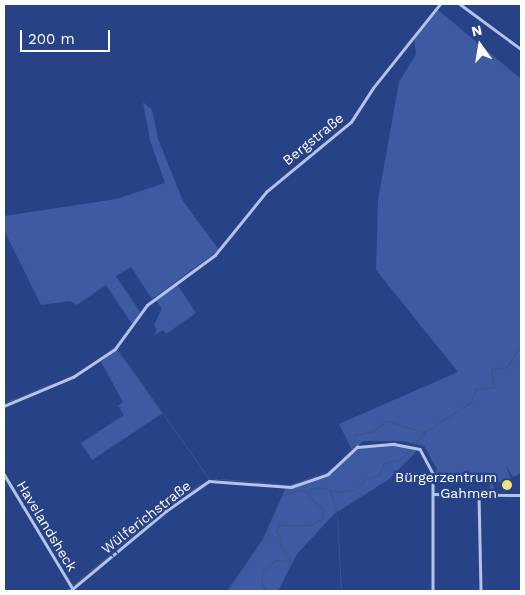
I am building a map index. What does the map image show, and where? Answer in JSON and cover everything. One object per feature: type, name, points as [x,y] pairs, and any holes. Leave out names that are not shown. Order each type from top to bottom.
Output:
[{"type":"street","name":"Bergstraße","points":[[4,406],[91,367],[115,349],[152,300],[210,258],[266,192],[351,122],[373,88],[440,4]]},
{"type":"street","points":[[460,4],[521,48]]},
{"type":"street","name":"Wülferichstraße","points":[[72,590],[139,532],[209,481],[291,487],[328,474],[360,446],[413,446],[418,447],[432,469],[433,591]]},
{"type":"street","name":"Havelandsheck","points":[[4,474],[72,590]]},
{"type":"street","points":[[433,494],[521,495]]},
{"type":"street","points":[[479,494],[481,591]]},
{"type":"shaded area","points":[[438,10],[521,79],[521,473],[513,477],[506,466],[512,481],[493,483],[494,490],[499,493],[490,492],[490,474],[435,473],[437,469],[424,446],[401,441],[364,441],[352,450],[339,424],[458,372],[376,270],[378,200],[399,82],[416,54],[414,38]]},
{"type":"shaded area","points":[[143,102],[152,110],[158,139],[183,201],[219,250],[152,299],[131,267],[116,276],[140,312],[132,324],[106,285],[77,305],[70,301],[41,305],[4,230],[4,216],[116,199],[165,183],[150,140]]},
{"type":"shaded area","points":[[177,284],[196,313],[166,334],[163,330],[154,335],[157,330],[154,325],[162,308],[155,300]]},
{"type":"shaded area","points":[[116,349],[163,413],[92,460],[81,443],[124,415],[118,406],[123,402],[101,362]]},
{"type":"shaded area","points":[[402,445],[417,451],[388,480],[334,514],[297,554],[278,591],[227,591],[263,540],[286,487],[329,474],[362,446]]},
{"type":"waterway","points":[[266,591],[261,581],[264,571],[275,560],[290,561],[279,543],[282,538],[276,531],[279,525],[310,525],[323,518],[323,510],[309,496],[310,489],[319,487],[340,492],[357,489],[366,479],[379,475],[384,463],[401,459],[425,432],[471,402],[476,389],[494,387],[491,369],[507,367],[521,345]]},
{"type":"waterway","points":[[117,349],[162,413]]},
{"type":"waterway","points":[[65,378],[74,375]]},
{"type":"waterway","points":[[40,388],[51,384]]},
{"type":"waterway","points":[[19,397],[39,389]]},
{"type":"waterway","points":[[4,403],[16,398]]},
{"type":"waterway","points":[[164,415],[209,479]]},
{"type":"waterway","points":[[352,447],[355,435],[374,431],[386,421],[424,432]]},
{"type":"waterway","points":[[343,458],[351,449]]},
{"type":"waterway","points":[[320,474],[331,470]]},
{"type":"waterway","points":[[275,484],[290,485],[317,475]]},
{"type":"waterway","points":[[198,485],[217,479]]},
{"type":"waterway","points":[[220,479],[271,483]]},
{"type":"waterway","points":[[185,494],[196,487]]},
{"type":"waterway","points":[[227,591],[263,538],[282,495],[301,490],[309,494]]},
{"type":"waterway","points":[[330,491],[336,511]]},
{"type":"waterway","points":[[173,503],[183,496]]},
{"type":"waterway","points":[[158,515],[172,504]]},
{"type":"waterway","points":[[135,533],[157,516]]},
{"type":"waterway","points":[[337,516],[341,591]]},
{"type":"waterway","points":[[122,544],[134,534]]},
{"type":"waterway","points":[[75,584],[120,546]]},
{"type":"waterway","points":[[67,591],[69,586]]},
{"type":"place","name":"Bürgerzentrum Gahmen","points":[[507,485]]}]
